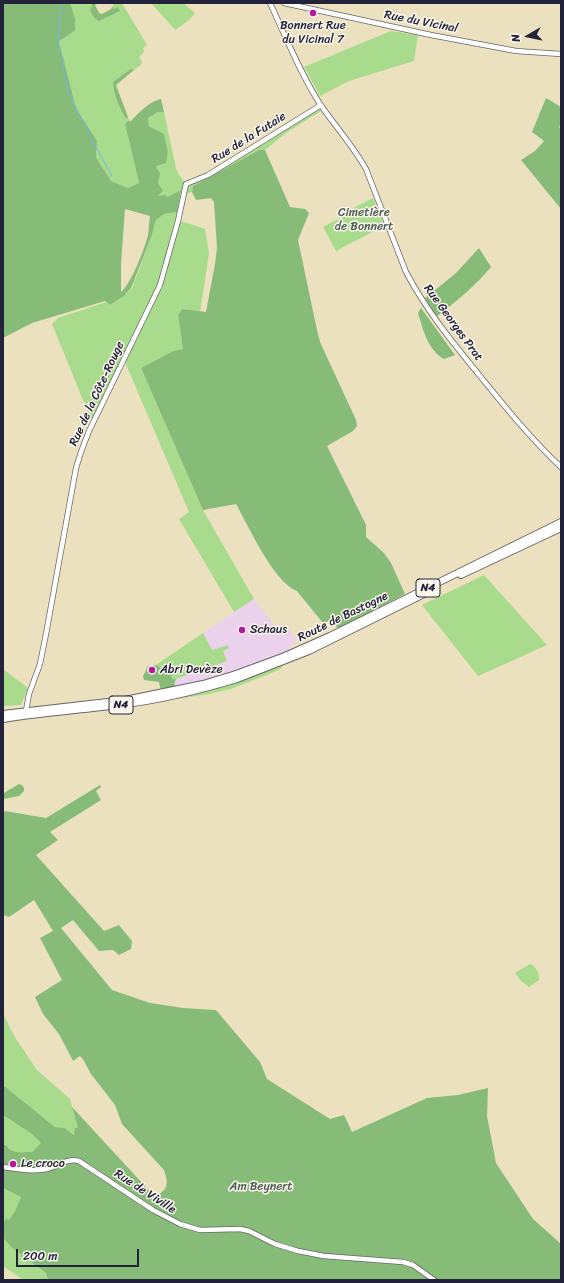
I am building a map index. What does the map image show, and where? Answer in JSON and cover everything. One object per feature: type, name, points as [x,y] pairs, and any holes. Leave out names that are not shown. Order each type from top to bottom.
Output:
[{"type":"main road","name":"Route de Bastogne","points":[[3,714],[125,700],[236,677],[324,639],[561,522]]},
{"type":"main road","name":"Route de Bastogne","points":[[3,719],[125,704],[164,698],[204,689],[309,651],[447,582],[561,528]]},
{"type":"street","name":"Rue Georges Prat","points":[[271,3],[287,42],[320,104],[358,154],[366,169],[406,272],[414,287],[431,314],[517,423],[561,467]]},
{"type":"street","name":"Rue du Vicinal","points":[[284,3],[431,35],[532,53],[561,54]]},
{"type":"street","name":"Rue de la Futaie","points":[[186,184],[208,175],[320,104]]},
{"type":"street","name":"Rue de la Côte-Rouge","points":[[26,711],[29,694],[40,664],[80,452],[160,285],[178,221],[186,184]]},
{"type":"street","name":"Rue de Viville","points":[[3,1167],[35,1170],[47,1169],[70,1160],[79,1161],[153,1210],[180,1224],[200,1230],[240,1229],[249,1231],[275,1244],[298,1251],[324,1256],[403,1262],[412,1265],[434,1280]]},
{"type":"shaded area","points":[[254,599],[280,631],[289,627],[293,637],[297,635],[295,643],[290,645],[294,653],[236,674],[234,671],[177,687],[174,684],[176,679],[227,661],[212,651],[203,633]]},
{"type":"green space","points":[[3,3],[70,3],[75,18],[75,31],[59,41],[76,108],[97,141],[96,157],[111,181],[128,188],[139,183],[125,124],[129,120],[130,122],[148,105],[161,99],[164,112],[158,112],[148,118],[149,126],[164,134],[168,152],[166,163],[156,166],[160,174],[158,183],[163,191],[157,196],[165,195],[167,197],[181,190],[177,212],[164,214],[156,220],[152,235],[131,288],[124,296],[110,305],[105,301],[32,323],[3,338]],"holes":[[[125,209],[150,216],[148,235],[141,257],[129,282],[121,292],[121,264]]]},
{"type":"green space","points":[[70,3],[91,3],[92,6],[90,10],[94,18],[99,20],[114,9],[112,7],[114,3],[122,3],[147,45],[143,48],[144,52],[139,57],[142,62],[141,65],[113,82],[114,91],[119,106],[126,119],[128,117],[129,120],[125,124],[139,183],[128,188],[111,181],[96,157],[97,141],[76,108],[59,41],[75,31],[75,18]]},
{"type":"green space","points":[[91,3],[98,3],[95,5],[99,13],[102,14],[112,7],[114,9],[118,7],[120,11],[99,21],[94,18],[90,10],[92,6]]},
{"type":"green space","points":[[151,3],[183,3],[195,13],[188,21],[175,30]]},
{"type":"green space","points":[[391,31],[418,35],[414,61],[349,81],[320,96],[304,67]]},
{"type":"green space","points":[[131,69],[134,70],[116,85],[128,117],[126,119],[117,101],[113,82]]},
{"type":"green space","points":[[546,98],[561,107],[561,124],[559,127],[561,129],[561,209],[521,160],[535,151],[544,141],[532,132]]},
{"type":"green space","points":[[318,106],[321,111],[286,133],[265,150],[259,150],[193,186],[192,192],[187,194],[181,190],[167,197],[156,197],[158,183],[156,166],[168,152],[164,135],[149,126],[148,118],[158,112],[164,112],[176,168],[186,184],[194,182]]},
{"type":"green space","points":[[259,150],[265,150],[290,207],[305,209],[309,213],[298,240],[317,330],[320,342],[356,420],[357,426],[353,431],[327,446],[366,525],[366,537],[384,553],[391,563],[405,594],[338,629],[332,620],[323,623],[297,591],[288,586],[279,577],[262,552],[236,504],[203,510],[141,368],[173,351],[183,349],[178,315],[182,309],[206,312],[217,248],[214,202],[211,198],[196,200],[192,192],[193,186]]},
{"type":"green space","name":"Cimetière de Bonnert","points":[[373,198],[384,226],[336,251],[323,227],[346,215],[345,212]]},
{"type":"green space","points":[[177,212],[161,277],[142,320],[92,422],[52,324],[58,318],[106,302],[110,305],[124,296],[132,288],[152,235],[156,220],[164,214]]},
{"type":"green space","points":[[181,221],[205,229],[209,254],[200,312],[182,309],[178,315],[183,349],[173,351],[141,368],[203,510],[254,599],[234,612],[179,519],[189,512],[125,362],[164,279]]},
{"type":"green space","points":[[479,248],[491,267],[465,294],[436,317],[424,299],[456,273]]},
{"type":"green space","points":[[421,308],[455,355],[444,359],[438,355],[430,345],[424,333],[418,313]]},
{"type":"green space","points":[[484,575],[547,645],[478,676],[422,605]]},
{"type":"green space","points":[[203,633],[212,650],[228,645],[229,648],[223,651],[227,661],[176,679],[172,679],[171,674],[156,665]]},
{"type":"green space","points":[[156,665],[171,674],[172,679],[176,679],[174,684],[177,687],[161,691],[159,682],[144,680],[143,676],[148,666]]},
{"type":"green space","points":[[281,665],[283,666],[279,670],[231,689],[177,699],[221,686]]},
{"type":"green space","points":[[3,669],[28,688],[21,705],[3,706]]},
{"type":"green space","points":[[19,784],[22,785],[24,791],[19,796],[3,799],[4,793]]},
{"type":"green space","name":"Am Beynert","points":[[100,785],[101,787],[96,791],[101,800],[50,832],[58,840],[36,855],[104,931],[119,925],[132,941],[131,949],[119,955],[113,950],[99,951],[73,920],[61,928],[112,990],[150,1003],[183,1008],[216,1010],[260,1062],[267,1079],[330,1119],[344,1115],[352,1132],[427,1098],[458,1095],[488,1088],[487,1116],[496,1163],[533,1219],[561,1244],[561,1280],[48,1280],[46,1273],[12,1248],[3,1238],[3,1223],[6,1219],[9,1220],[21,1197],[3,1188],[3,1145],[6,1145],[14,1151],[32,1152],[41,1143],[32,1134],[3,1115],[3,1085],[55,1127],[65,1128],[74,1135],[75,1128],[78,1128],[72,1107],[155,1197],[163,1192],[167,1183],[164,1170],[122,1124],[115,1105],[91,1074],[83,1059],[80,1056],[73,1061],[59,1034],[43,1014],[35,997],[62,980],[40,938],[53,931],[34,900],[9,917],[3,915],[3,813],[5,811],[46,818]]},
{"type":"green space","points":[[530,964],[537,970],[539,980],[529,987],[520,980],[515,973]]},
{"type":"green space","points":[[3,1013],[14,1036],[37,1070],[70,1099],[78,1128],[75,1135],[65,1128],[55,1127],[3,1085]]},
{"type":"green space","points":[[3,1115],[32,1134],[42,1143],[32,1152],[14,1151],[6,1145],[3,1145]]},
{"type":"green space","points":[[3,1188],[21,1197],[9,1221],[6,1219],[3,1223]]},
{"type":"green space","points":[[3,1238],[12,1248],[46,1273],[48,1280],[23,1280],[3,1266]]},
{"type":"waterway","points":[[61,3],[58,41],[68,91],[112,176]]},
{"type":"place","name":"Bonnert Rue du Vicinal 7","points":[[313,13]]},
{"type":"place","name":"Schaus","points":[[242,630]]},
{"type":"place","name":"Abri Devèze","points":[[152,670]]},
{"type":"place","name":"Le croco","points":[[13,1164]]}]
